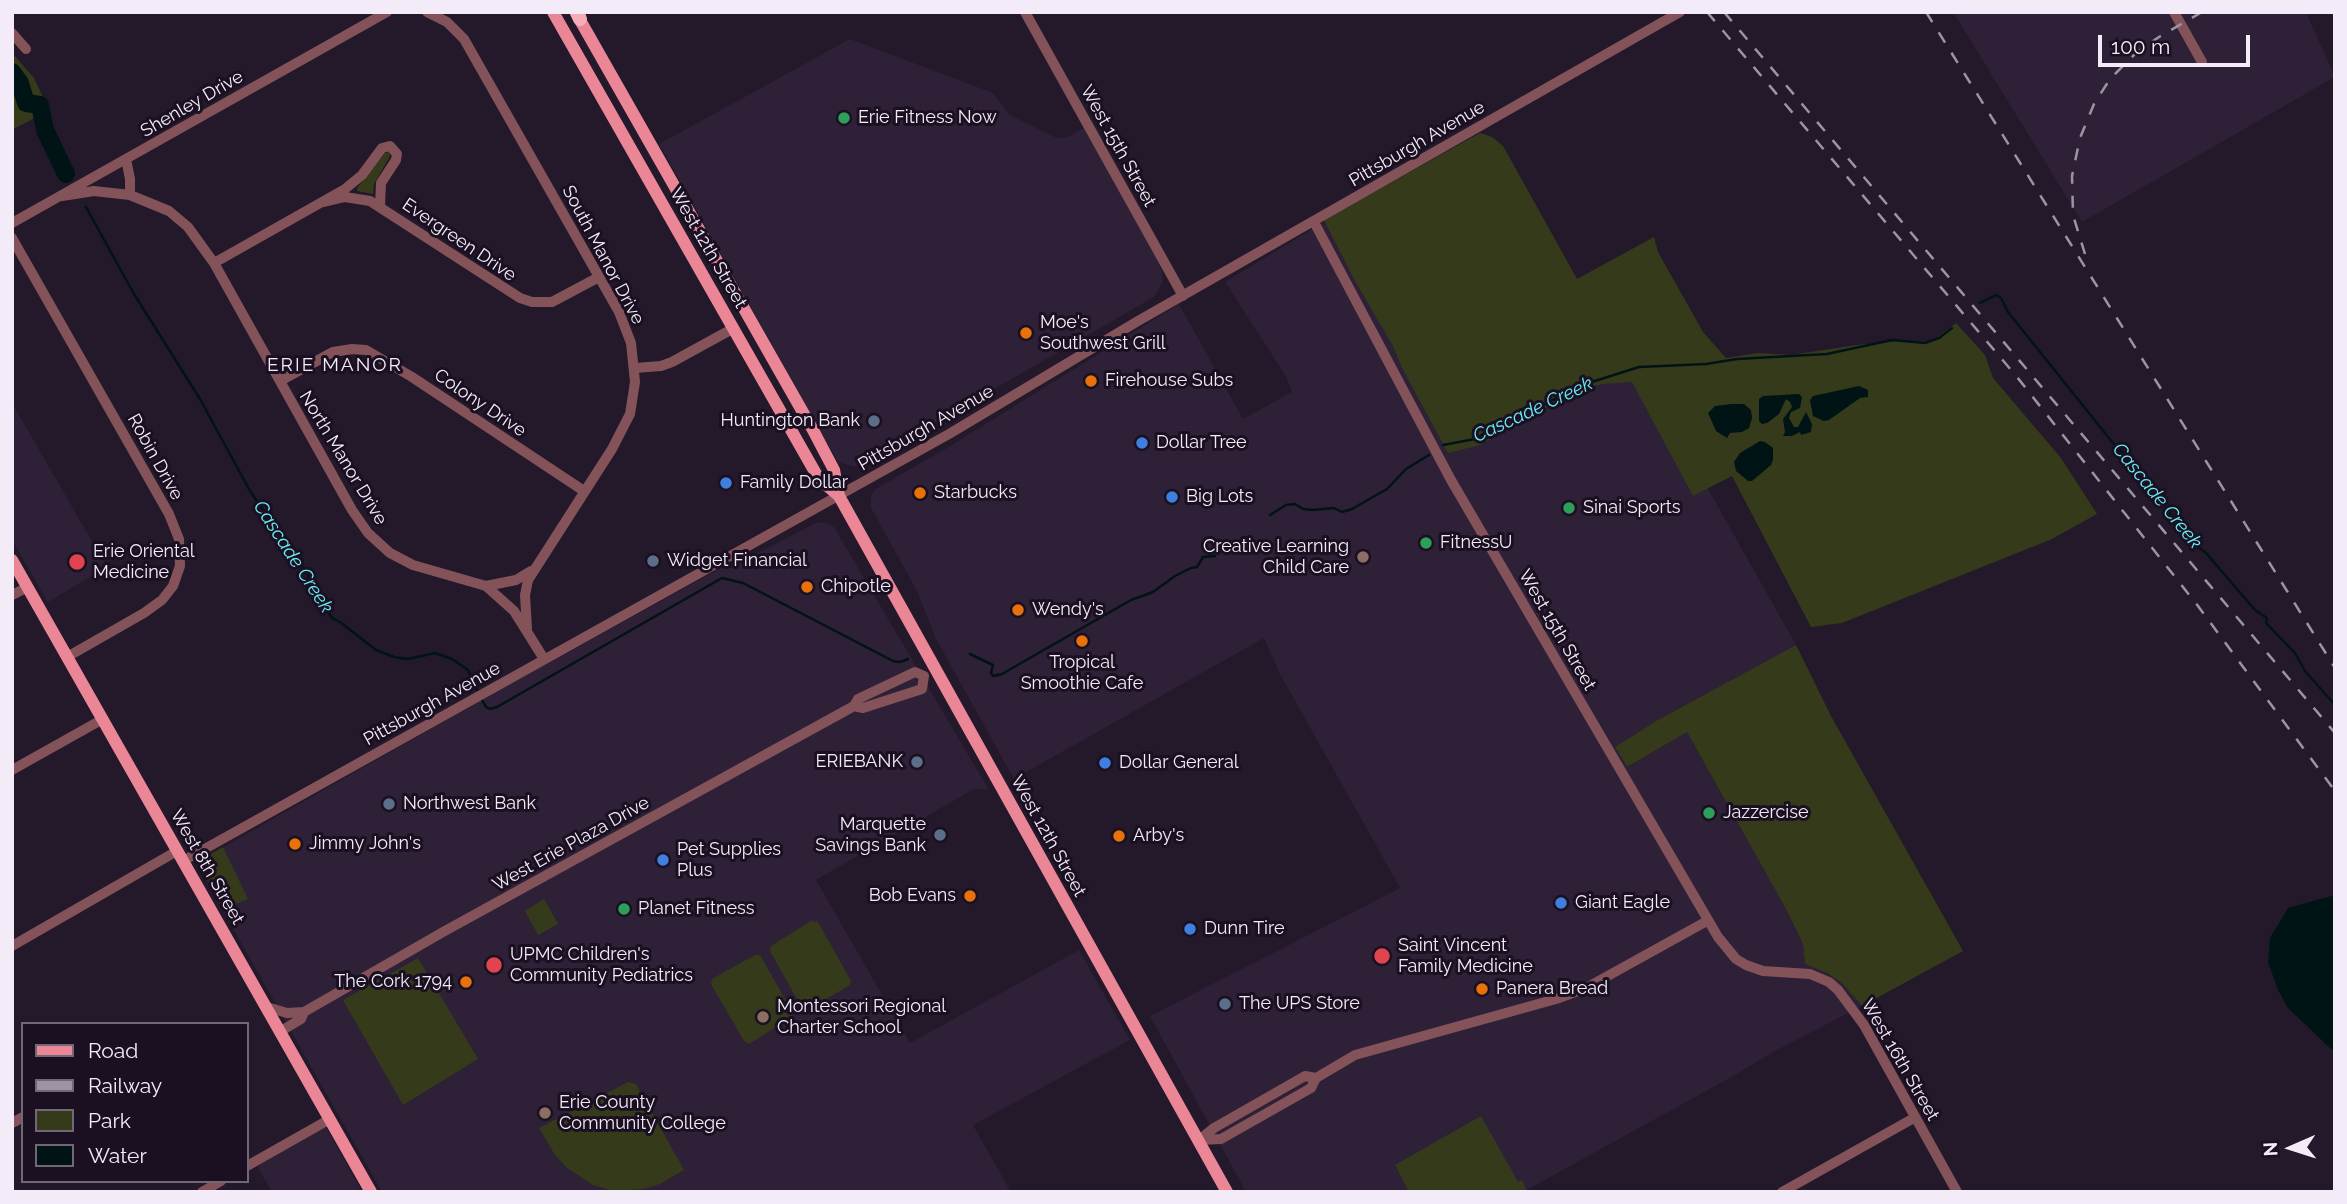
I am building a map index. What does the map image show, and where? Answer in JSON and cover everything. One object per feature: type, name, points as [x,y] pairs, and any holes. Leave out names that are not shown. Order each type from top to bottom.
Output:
[{"type":"main road","name":"West 12th Street","points":[[553,12],[819,479],[839,496]]},
{"type":"main road","name":"West 12th Street","points":[[577,14],[813,430],[834,470],[839,496],[929,673],[1227,1192]]},
{"type":"main road","name":"West 8th Street","points":[[12,560],[370,1192]]},
{"type":"street","name":"Shenley Drive","points":[[12,223],[387,12]]},
{"type":"street","name":"South Manor Drive","points":[[427,12],[447,22],[464,39],[624,321],[631,343],[635,368],[633,399],[625,425],[528,580],[525,595],[527,629]]},
{"type":"street","name":"West 15th Street","points":[[1024,12],[1183,296]]},
{"type":"street","name":"Pittsburgh Avenue","points":[[12,947],[487,692],[839,496],[1680,12]]},
{"type":"street","points":[[2175,12],[2202,62]]},
{"type":"street","points":[[12,33],[26,50]]},
{"type":"street","name":"Evergreen Drive","points":[[214,263],[324,202],[356,181],[382,148],[390,146],[397,154],[396,160],[381,183],[380,206]]},
{"type":"street","points":[[126,159],[130,195]]},
{"type":"street","name":"North Manor Drive","points":[[62,196],[94,191],[130,195],[147,200],[178,218],[198,239],[214,263],[352,510],[377,544],[413,565],[486,586],[514,611],[544,659]]},
{"type":"street","name":"Evergreen Drive","points":[[324,202],[353,198],[370,201],[520,298],[532,302],[552,302],[599,277]]},
{"type":"street","name":"West 15th Street","points":[[1314,222],[1451,480],[1625,775],[1707,921],[1730,953],[1751,967]]},
{"type":"street","name":"Robin Drive","points":[[12,238],[169,514],[179,539],[180,566],[173,586],[162,600],[67,657]]},
{"type":"street","points":[[635,368],[662,366],[672,362],[734,328]]},
{"type":"street","name":"Colony Drive","points":[[280,381],[333,352],[366,350],[420,382],[584,491]]},
{"type":"street","points":[[486,586],[521,578],[534,568]]},
{"type":"street","points":[[12,595],[28,587]]},
{"type":"street","name":"West Erie Plaza Drive","points":[[281,1031],[301,1019],[304,1012],[443,932],[854,706],[858,699],[913,673],[929,673],[922,689],[863,708],[854,706]]},
{"type":"street","points":[[12,770],[103,719]]},
{"type":"street","points":[[1199,1140],[1221,1139],[1311,1088],[1316,1078],[1355,1055],[1556,999],[1586,988],[1707,921]]},
{"type":"street","name":"West 16th Street","points":[[1751,967],[1763,971],[1810,974],[1829,982],[1838,990],[1864,1025],[1957,1192]]},
{"type":"street","points":[[267,1007],[287,1013],[304,1012]]},
{"type":"street","points":[[1782,1192],[1914,1118]]},
{"type":"street","points":[[248,1165],[330,1119]]},
{"type":"shaded area","points":[[1953,12],[2306,12],[2335,77],[2082,222]]},
{"type":"shaded area","points":[[850,39],[993,93],[1010,115],[1057,138],[1068,137],[1084,128],[1156,258],[1162,271],[1163,282],[1154,297],[854,467],[838,462],[659,144]]},
{"type":"shaded area","points":[[1480,133],[1492,137],[1503,146],[1577,279],[1666,414],[1796,645],[1656,721],[1615,747],[1627,767],[1687,732],[1786,909],[1803,944],[1805,964],[1842,983],[1862,1006],[1775,1051],[1523,1192],[1246,1192],[1150,1016],[1400,888],[1280,674],[1264,638],[1014,779],[936,639],[917,591],[871,508],[871,495],[876,489],[1179,304],[1243,419],[1292,392],[1285,375],[1225,282]]},
{"type":"shaded area","points":[[12,403],[107,567],[48,602],[12,540]]},
{"type":"shaded area","points":[[823,522],[834,527],[989,790],[974,789],[816,880],[910,1043],[1079,950],[1130,1040],[973,1125],[1011,1192],[382,1192],[217,900],[201,869],[204,858],[494,693],[725,566]]},
{"type":"shaded area","points":[[326,1127],[362,1192],[272,1192],[257,1166]]},
{"type":"green space","points":[[12,53],[34,78],[49,110],[12,130]]},
{"type":"green space","points":[[1480,133],[1492,137],[1503,146],[1577,279],[1654,237],[1658,252],[1703,332],[1726,358],[1758,353],[1791,355],[1897,341],[1931,342],[1956,323],[1985,355],[1993,378],[2061,458],[2097,514],[2052,539],[1842,623],[1811,627],[1732,476],[1693,496],[1632,382],[1602,384],[1576,391],[1480,445],[1448,453],[1324,220]]},
{"type":"green space","points":[[389,152],[390,156],[374,184],[373,194],[357,191],[385,153]]},
{"type":"green space","points":[[1796,645],[1831,716],[1963,951],[1862,1006],[1842,983],[1805,964],[1803,944],[1786,909],[1687,732],[1627,767],[1615,747],[1656,721]]},
{"type":"green space","points":[[223,847],[248,899],[223,909],[201,869],[204,858]]},
{"type":"green space","points":[[544,899],[558,924],[538,935],[525,911]]},
{"type":"green space","points":[[811,921],[818,922],[851,981],[850,985],[809,1009],[802,1008],[770,951],[771,946]]},
{"type":"green space","points":[[755,955],[760,955],[793,1013],[792,1017],[749,1044],[744,1041],[711,984],[712,979]]},
{"type":"green space","points":[[418,958],[478,1059],[403,1105],[343,1000]]},
{"type":"green space","points":[[628,1082],[636,1084],[684,1170],[660,1184],[644,1189],[613,1191],[593,1185],[567,1168],[555,1155],[539,1128]]},
{"type":"green space","points":[[1481,1116],[1518,1182],[1522,1180],[1527,1192],[1409,1192],[1395,1165]]},
{"type":"water","points":[[1859,386],[1868,390],[1868,397],[1860,398],[1829,420],[1824,421],[1813,416],[1810,400],[1813,396]]},
{"type":"water","points":[[1799,394],[1802,397],[1800,408],[1791,412],[1789,418],[1794,427],[1798,427],[1806,412],[1812,424],[1811,432],[1783,436],[1783,419],[1792,407],[1786,399],[1779,414],[1767,423],[1762,424],[1759,421],[1759,399],[1763,396]]},
{"type":"water","points":[[1744,404],[1751,410],[1752,418],[1749,428],[1730,433],[1727,438],[1716,431],[1708,413],[1715,406]]},
{"type":"water","points":[[1760,441],[1773,448],[1773,460],[1771,465],[1752,481],[1748,481],[1736,471],[1734,462],[1740,453]]},
{"type":"water","points":[[2335,895],[2335,1051],[2288,1008],[2268,962],[2270,938],[2288,908]]},
{"type":"waterway","name":"Cascade Creek","points":[[12,72],[20,83],[26,103],[40,105],[45,130],[66,174]]},
{"type":"waterway","name":"Cascade Creek","points":[[86,207],[134,294],[200,399],[250,491],[308,575],[310,585],[332,618],[376,650],[394,657],[408,659],[435,653],[452,659],[468,670],[478,692]]},
{"type":"waterway","name":"Cascade Creek","points":[[1980,303],[1996,295],[2001,298],[2008,312],[2194,544],[2206,553],[2255,610],[2267,618],[2266,623],[2295,653],[2305,671],[2335,705]]},
{"type":"waterway","name":"Cascade Creek","points":[[1443,445],[1475,439],[1503,422],[1538,408],[1576,387],[1639,367],[1827,354],[1892,340],[1925,343],[1939,338],[1952,328]]},
{"type":"waterway","name":"Cascade Creek","points":[[1270,515],[1286,505],[1295,504],[1312,510],[1334,508],[1342,512],[1352,509],[1387,489],[1406,469],[1429,455]]},
{"type":"waterway","name":"Cascade Creek","points":[[970,654],[993,665],[993,676],[1002,674],[1131,600],[1153,592],[1175,576],[1197,567],[1203,557],[1215,556]]},
{"type":"waterway","name":"Cascade Creek","points":[[481,698],[486,707],[497,707],[722,578],[743,583],[893,661],[908,659]]},
{"type":"railway","points":[[1707,12],[2017,377],[2198,606],[2335,791]]},
{"type":"railway","points":[[1724,12],[2335,733]]},
{"type":"railway","points":[[1926,12],[2335,668]]},
{"type":"railway","points":[[2085,254],[2073,215],[2072,176],[2080,138],[2094,104],[2110,79],[2136,53],[2202,12]]},
{"type":"place","name":"Erie Fitness Now","points":[[844,118]]},
{"type":"place","name":"Moe's Southwest Grill","points":[[1026,333]]},
{"type":"place","name":"Firehouse Subs","points":[[1091,381]]},
{"type":"place","name":"Huntington Bank","points":[[874,421]]},
{"type":"place","name":"Dollar Tree","points":[[1142,443]]},
{"type":"place","name":"Family Dollar","points":[[726,483]]},
{"type":"place","name":"Starbucks","points":[[920,493]]},
{"type":"place","name":"Big Lots","points":[[1172,497]]},
{"type":"place","name":"Sinai Sports","points":[[1569,508]]},
{"type":"place","name":"FitnessU","points":[[1426,543]]},
{"type":"place","name":"Creative Learning Child Care","points":[[1363,557]]},
{"type":"place","name":"Widget Financial","points":[[653,561]]},
{"type":"place","name":"Erie Oriental Medicine","points":[[77,562]]},
{"type":"place","name":"Chipotle","points":[[807,587]]},
{"type":"place","name":"Wendy's","points":[[1018,610]]},
{"type":"place","name":"Tropical Smoothie Cafe","points":[[1082,641]]},
{"type":"place","name":"ERIEBANK","points":[[917,762]]},
{"type":"place","name":"Dollar General","points":[[1105,763]]},
{"type":"place","name":"Northwest Bank","points":[[389,804]]},
{"type":"place","name":"Jazzercise","points":[[1709,813]]},
{"type":"place","name":"Marquette Savings Bank","points":[[940,835]]},
{"type":"place","name":"Arby's","points":[[1119,836]]},
{"type":"place","name":"Jimmy John's","points":[[295,844]]},
{"type":"place","name":"Pet Supplies Plus","points":[[663,860]]},
{"type":"place","name":"Bob Evans","points":[[970,896]]},
{"type":"place","name":"Giant Eagle","points":[[1561,903]]},
{"type":"place","name":"Planet Fitness","points":[[624,909]]},
{"type":"place","name":"Dunn Tire","points":[[1190,929]]},
{"type":"place","name":"Saint Vincent Family Medicine","points":[[1382,956]]},
{"type":"place","name":"UPMC Children's Community Pediatrics","points":[[494,965]]},
{"type":"place","name":"The Cork 1794","points":[[466,982]]},
{"type":"place","name":"Panera Bread","points":[[1482,989]]},
{"type":"place","name":"The UPS Store","points":[[1225,1004]]},
{"type":"place","name":"Montessori Regional Charter School","points":[[763,1017]]},
{"type":"place","name":"Erie County Community College","points":[[545,1113]]},
{"type":"district","name":"ERIE MANOR","points":[[335,365]]}]
